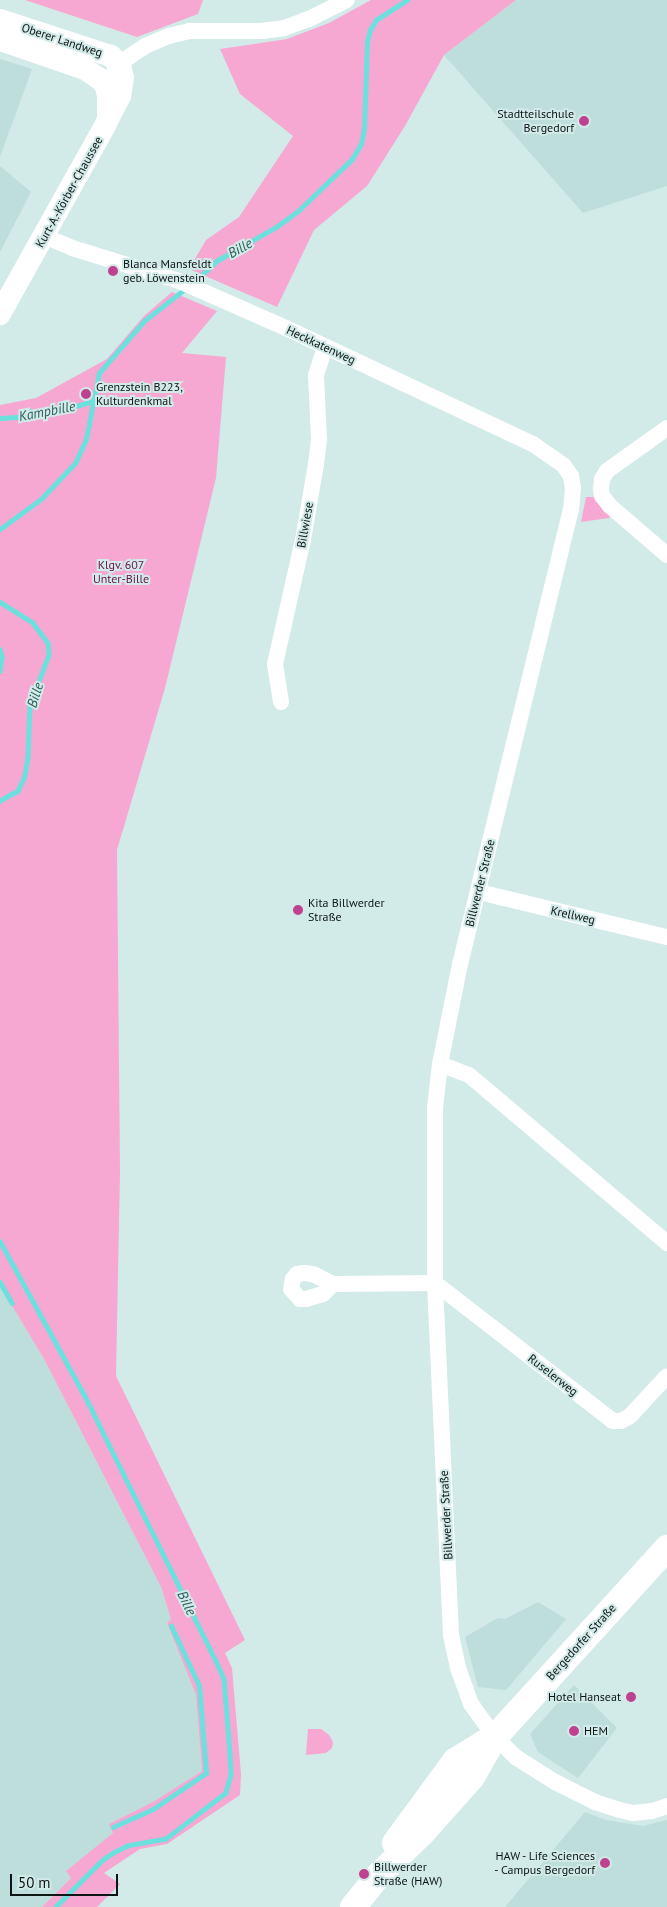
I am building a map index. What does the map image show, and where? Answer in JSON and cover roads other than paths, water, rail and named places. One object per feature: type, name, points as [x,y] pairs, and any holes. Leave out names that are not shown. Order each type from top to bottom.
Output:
[{"type":"main road","name":"Oberer Landweg","points":[[1,28],[102,52],[111,56],[120,65]]},
{"type":"main road","name":"Oberer Landweg","points":[[1,28],[85,69],[105,84]]},
{"type":"main road","name":"Kurt-A.-Körber-Chaussee","points":[[0,314],[120,96],[123,84],[120,65]]},
{"type":"main road","points":[[105,84],[109,103],[106,124]]},
{"type":"main road","name":"Bergedorfer Straße","points":[[353,1907],[379,1875],[423,1832],[472,1776],[495,1737],[667,1548]]},
{"type":"street","points":[[105,84],[120,65],[145,46],[169,36],[199,31],[261,31],[284,28],[309,20],[347,0]]},
{"type":"street","name":"Heckkatenweg","points":[[44,236],[72,248],[179,281],[533,444],[564,466],[571,476],[573,488]]},
{"type":"street","name":"Billwiese","points":[[281,702],[275,664],[303,540],[318,447],[316,374],[325,347]]},
{"type":"street","points":[[667,428],[607,471],[602,479],[600,489],[602,496],[610,506],[667,555]]},
{"type":"street","name":"Billwerder Straße","points":[[573,488],[571,510],[460,964],[440,1064],[435,1108],[435,1283],[451,1635],[458,1668],[471,1704],[495,1737],[526,1765],[595,1802],[633,1813],[667,1806]]},
{"type":"street","name":"Krellweg","points":[[479,892],[667,936]]},
{"type":"street","points":[[440,1064],[469,1075],[667,1243]]},
{"type":"street","points":[[333,1284],[435,1283]]},
{"type":"street","name":"Ruselerweg","points":[[435,1283],[609,1419],[619,1421],[626,1419],[667,1376]]},
{"type":"waterway","name":"Bille","points":[[193,283],[218,260],[276,227],[298,211],[352,159],[361,144],[364,129],[367,41],[370,30],[376,20],[407,0]]},
{"type":"waterway","name":"Bille","points":[[0,529],[41,499],[75,463],[86,439],[99,373],[144,321],[185,289]]},
{"type":"waterway","name":"Kampbille","points":[[0,418],[17,417],[30,411],[51,413],[93,401]]},
{"type":"waterway","name":"Bille","points":[[0,602],[33,623],[48,643],[49,655],[30,705],[28,757],[25,776],[18,791],[0,801]]},
{"type":"waterway","points":[[0,649],[2,657],[0,671]]},
{"type":"waterway","name":"Bille","points":[[0,1241],[85,1396],[224,1679],[231,1775],[226,1793],[166,1839],[128,1846],[103,1860],[56,1907]]},
{"type":"waterway","points":[[0,1282],[12,1303]]},
{"type":"waterway","points":[[113,1827],[153,1809],[206,1773],[199,1686],[171,1626]]},
{"type":"place","name":"Stadtteilschule Bergedorf","points":[[584,121]]},
{"type":"place","name":"Blanca Mansfeldt geb. Löwenstein","points":[[113,271]]},
{"type":"place","name":"Grenzstein B223, Kulturdenkmal","points":[[86,394]]},
{"type":"place","name":"Kita Billwerder Straße","points":[[298,910]]},
{"type":"place","name":"Hotel Hanseat","points":[[631,1697]]},
{"type":"place","name":"HEM","points":[[574,1731]]},
{"type":"place","name":"HAW - Life Sciences - Campus Bergedorf","points":[[605,1863]]},
{"type":"place","name":"Billwerder Straße (HAW)","points":[[364,1874]]},
{"type":"park label","name":"Klgv. 607 Unter-Bille","points":[[121,572]]}]
